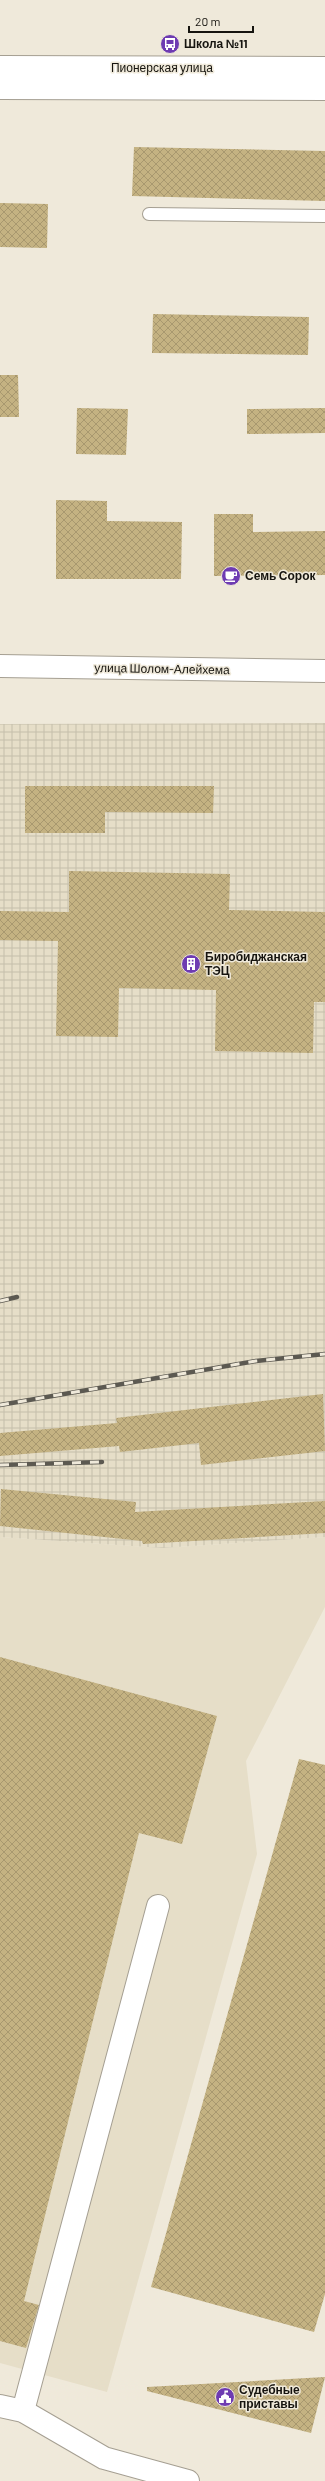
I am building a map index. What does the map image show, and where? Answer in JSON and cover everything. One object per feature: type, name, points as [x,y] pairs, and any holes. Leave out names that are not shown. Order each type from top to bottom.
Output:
[{"type":"main road","name":"Пионерская улица","points":[[0,67],[325,68]]},
{"type":"main road","name":"Пионерская улица","points":[[0,88],[325,89]]},
{"type":"main road","name":"улица Шолом-Алейхема","points":[[0,666],[325,671]]},
{"type":"main road","points":[[23,2411],[158,1906]]},
{"type":"main road","points":[[0,2406],[23,2411],[104,2458],[188,2481]]},
{"type":"lane","points":[[149,214],[325,216]]},
{"type":"shaded area","name":"Биробиджанская ТЭЦ","points":[[325,723],[325,1537],[162,1548],[0,1537],[0,724]]},
{"type":"shaded area","points":[[0,1537],[162,1548],[325,1537],[325,1607],[246,1761],[257,1854],[107,2392],[0,2363]]},
{"type":"building","points":[[134,147],[325,151],[325,201],[132,196]]},
{"type":"building","points":[[0,203],[48,204],[47,248],[0,247]]},
{"type":"building","points":[[153,314],[309,317],[308,355],[152,353]]},
{"type":"building","points":[[0,375],[18,375],[19,417],[0,417]]},
{"type":"building","points":[[77,408],[128,409],[126,455],[76,454]]},
{"type":"building","points":[[325,408],[325,433],[247,434],[247,409]]},
{"type":"building","points":[[56,500],[107,501],[107,521],[182,522],[181,579],[56,579]]},
{"type":"building","points":[[214,514],[253,514],[253,532],[325,531],[325,575],[214,576]]},
{"type":"building","points":[[25,786],[214,786],[213,813],[105,812],[105,833],[25,833]]},
{"type":"building","name":"Биробиджанская ТЭЦ","points":[[69,871],[230,874],[229,910],[325,912],[325,1002],[314,1002],[313,1053],[215,1051],[216,990],[119,988],[118,1037],[56,1036],[58,941],[0,940],[0,911],[69,912]]},
{"type":"building","points":[[323,1394],[325,1451],[201,1465],[199,1443],[120,1452],[119,1446],[0,1456],[0,1433],[117,1423],[116,1418]]},
{"type":"building","points":[[1,1489],[136,1502],[135,1512],[325,1501],[325,1533],[143,1544],[142,1541],[0,1526]]},
{"type":"building","points":[[0,1657],[217,1716],[182,1844],[139,1833],[24,2301],[39,2305],[26,2348],[0,2341]]},
{"type":"building","points":[[299,1759],[325,1765],[325,2294],[314,2332],[151,2287]]},
{"type":"building","points":[[325,2377],[311,2433],[147,2391],[147,2387]]},
{"type":"railway","points":[[0,1301],[17,1297]]},
{"type":"railway","points":[[0,1405],[256,1361],[325,1354]]},
{"type":"railway","points":[[0,1465],[102,1462]]},
{"type":"place","name":"Школа №11","points":[[170,44]]},
{"type":"place","name":"Семь Сорок","points":[[231,576]]},
{"type":"place","name":"Биробиджанская ТЭЦ","points":[[191,964]]},
{"type":"place","name":"Судебные приставы","points":[[225,2397]]}]
